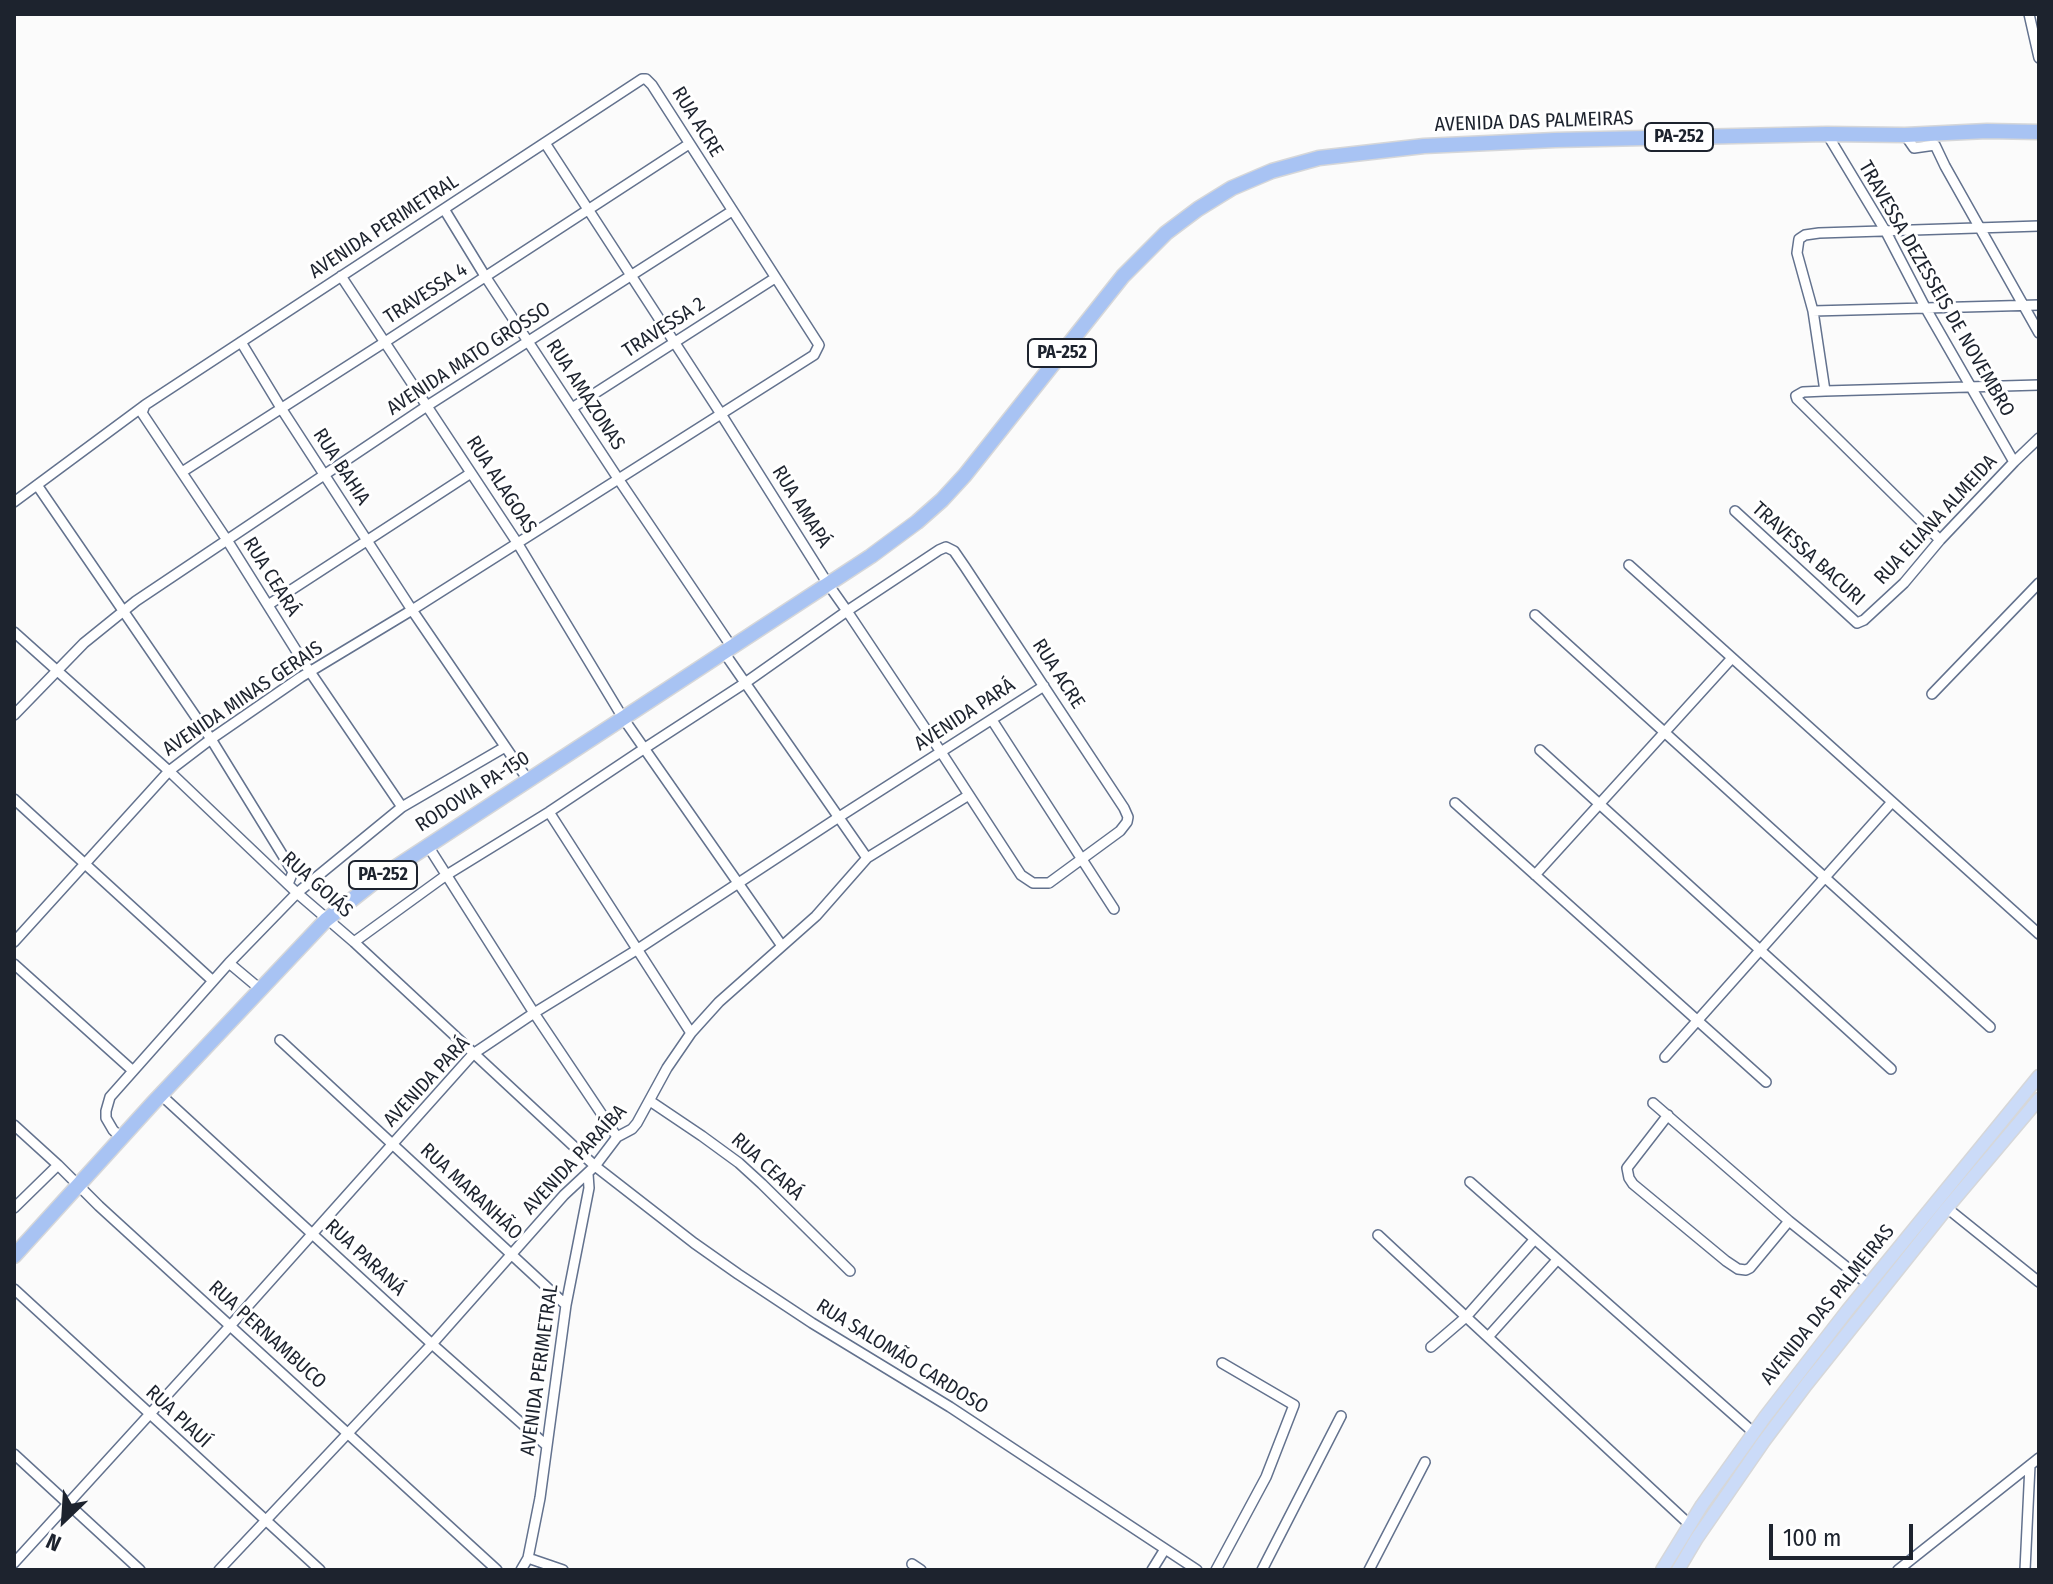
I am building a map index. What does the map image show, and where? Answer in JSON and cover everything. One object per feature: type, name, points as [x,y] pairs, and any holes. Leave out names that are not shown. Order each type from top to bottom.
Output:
[{"type":"highway","name":"AVENIDA DAS PALMEIRAS","points":[[828,584],[871,556],[942,500],[1123,276],[1166,233],[1232,188],[1272,171],[1319,158],[1424,146],[1555,140],[2039,132]]},
{"type":"highway","name":"RODOVIA PA-150","points":[[14,1256],[326,920],[382,876],[828,584]]},
{"type":"main road","name":"AVENIDA DAS PALMEIRAS","points":[[1662,1570],[1753,1432],[2039,1076]]},
{"type":"main road","name":"AVENIDA DAS PALMEIRAS","points":[[1678,1570],[1764,1441],[1947,1208],[2039,1099]]},
{"type":"street","points":[[2029,14],[2039,58]]},
{"type":"street","name":"AVENIDA PERIMETRAL","points":[[14,502],[145,405],[642,79]]},
{"type":"street","name":"RUA ACRE","points":[[642,79],[650,81],[819,345],[814,355],[721,414]]},
{"type":"street","name":"TRAVESSA DEZESSEIS DE NOVEMBRO","points":[[1827,134],[1886,232],[2014,462]]},
{"type":"street","points":[[1905,135],[1914,148],[1935,145],[2039,333]]},
{"type":"street","name":"RUA AMAPÁ","points":[[545,143],[828,584],[1021,875],[1033,883],[1049,883],[1083,859]]},
{"type":"street","name":"TRAVESSA 4","points":[[182,472],[689,144]]},
{"type":"street","name":"RUA AMAZONAS","points":[[444,209],[727,649]]},
{"type":"street","name":"AVENIDA MATO GROSSO","points":[[56,671],[84,643],[124,611],[227,540],[427,406],[732,211]]},
{"type":"street","points":[[1825,391],[1813,311],[1797,253],[1799,239],[1819,233],[2039,226]]},
{"type":"street","name":"RUA ALAGOAS","points":[[341,276],[518,544],[623,718],[645,748]]},
{"type":"street","name":"TRAVESSA 2","points":[[572,408],[775,278]]},
{"type":"street","points":[[1813,311],[2039,305]]},
{"type":"street","name":"RUA BAHIA","points":[[241,342],[412,610],[528,780]]},
{"type":"street","points":[[1940,540],[1796,396],[1803,392],[1825,391],[2039,385]]},
{"type":"street","name":"RUA CEARÁ","points":[[145,405],[142,413],[402,807]]},
{"type":"street","points":[[412,610],[721,414]]},
{"type":"street","name":"RUA ELIANA ALMEIDA","points":[[1857,623],[1904,583],[1940,540],[2039,438]]},
{"type":"street","points":[[268,605],[471,473]]},
{"type":"street","points":[[37,485],[211,739],[293,872],[288,884]]},
{"type":"street","name":"TRAVESSA BACURI","points":[[1735,511],[1857,623]]},
{"type":"street","name":"RUA ACRE","points":[[847,611],[939,550],[946,547],[954,551],[1128,817],[1125,826],[1083,859]]},
{"type":"street","points":[[1629,565],[2039,934]]},
{"type":"street","points":[[1932,694],[2039,583]]},
{"type":"street","name":"AVENIDA MINAS GERAIS","points":[[14,942],[169,771],[211,739],[312,672],[412,610]]},
{"type":"street","points":[[354,942],[445,876],[549,812],[745,683],[847,611]]},
{"type":"street","points":[[1535,615],[1990,1027]]},
{"type":"street","name":"RUA GOIÁS","points":[[14,632],[169,771],[326,920],[354,942],[591,1170]]},
{"type":"street","points":[[727,649],[745,683],[867,858]]},
{"type":"street","points":[[1535,875],[1732,658]]},
{"type":"street","points":[[14,715],[56,671]]},
{"type":"street","name":"AVENIDA PARÁ","points":[[14,1563],[473,1054],[1044,686]]},
{"type":"street","points":[[992,720],[1114,909]]},
{"type":"street","points":[[122,1139],[108,1123],[106,1111],[110,1097],[229,963],[297,893],[402,807],[505,747]]},
{"type":"street","points":[[645,748],[782,946]]},
{"type":"street","points":[[1540,750],[1891,1069]]},
{"type":"street","name":"AVENIDA PARAÍBA","points":[[219,1570],[432,1344],[564,1195],[591,1170],[617,1137],[632,1129],[667,1068],[691,1033],[719,1002],[816,916],[867,858],[969,795]]},
{"type":"street","points":[[14,799],[213,981]]},
{"type":"street","points":[[1665,1057],[1892,802]]},
{"type":"street","points":[[1455,803],[1766,1082]]},
{"type":"street","points":[[549,812],[691,1033]]},
{"type":"street","points":[[428,846],[617,1137]]},
{"type":"street","points":[[229,963],[260,989]]},
{"type":"street","points":[[14,964],[132,1070]]},
{"type":"street","name":"RUA MARANHÃO","points":[[280,1040],[566,1305]]},
{"type":"street","name":"RUA PARANÁ","points":[[161,1095],[546,1445]]},
{"type":"street","name":"RUA CEARÁ","points":[[650,1101],[739,1163],[850,1271]]},
{"type":"street","points":[[1653,1103],[1789,1221],[1869,1285]]},
{"type":"street","points":[[1668,1115],[1627,1168],[1633,1184],[1738,1269],[1750,1268],[1789,1221]]},
{"type":"street","name":"RUA PERNAMBUCO","points":[[14,1125],[497,1570]]},
{"type":"street","points":[[14,1208],[58,1165]]},
{"type":"street","name":"AVENIDA PERIMETRAL","points":[[521,1570],[528,1558],[540,1498],[566,1305],[591,1170]]},
{"type":"street","name":"RUA SALOMÃO CARDOSO","points":[[591,1170],[812,1323],[950,1407],[1197,1570]]},
{"type":"street","points":[[1470,1182],[1753,1432]]},
{"type":"street","points":[[1947,1208],[2039,1282]]},
{"type":"street","points":[[1378,1235],[1690,1525]]},
{"type":"street","points":[[1431,1347],[1466,1317],[1534,1240]]},
{"type":"street","points":[[1488,1337],[1557,1260]]},
{"type":"street","name":"RUA PIAUÍ","points":[[16,1296],[320,1570]]},
{"type":"street","points":[[1216,1570],[1266,1477],[1294,1405],[1222,1363]]},
{"type":"street","points":[[1262,1570],[1341,1416]]},
{"type":"street","points":[[14,1454],[140,1570]]},
{"type":"street","points":[[1901,1569],[2035,1461]]},
{"type":"street","points":[[2025,1570],[2035,1461]]},
{"type":"street","points":[[1369,1570],[1425,1462]]},
{"type":"street","points":[[1152,1570],[1165,1549]]},
{"type":"street","points":[[528,1558],[563,1570]]}]
